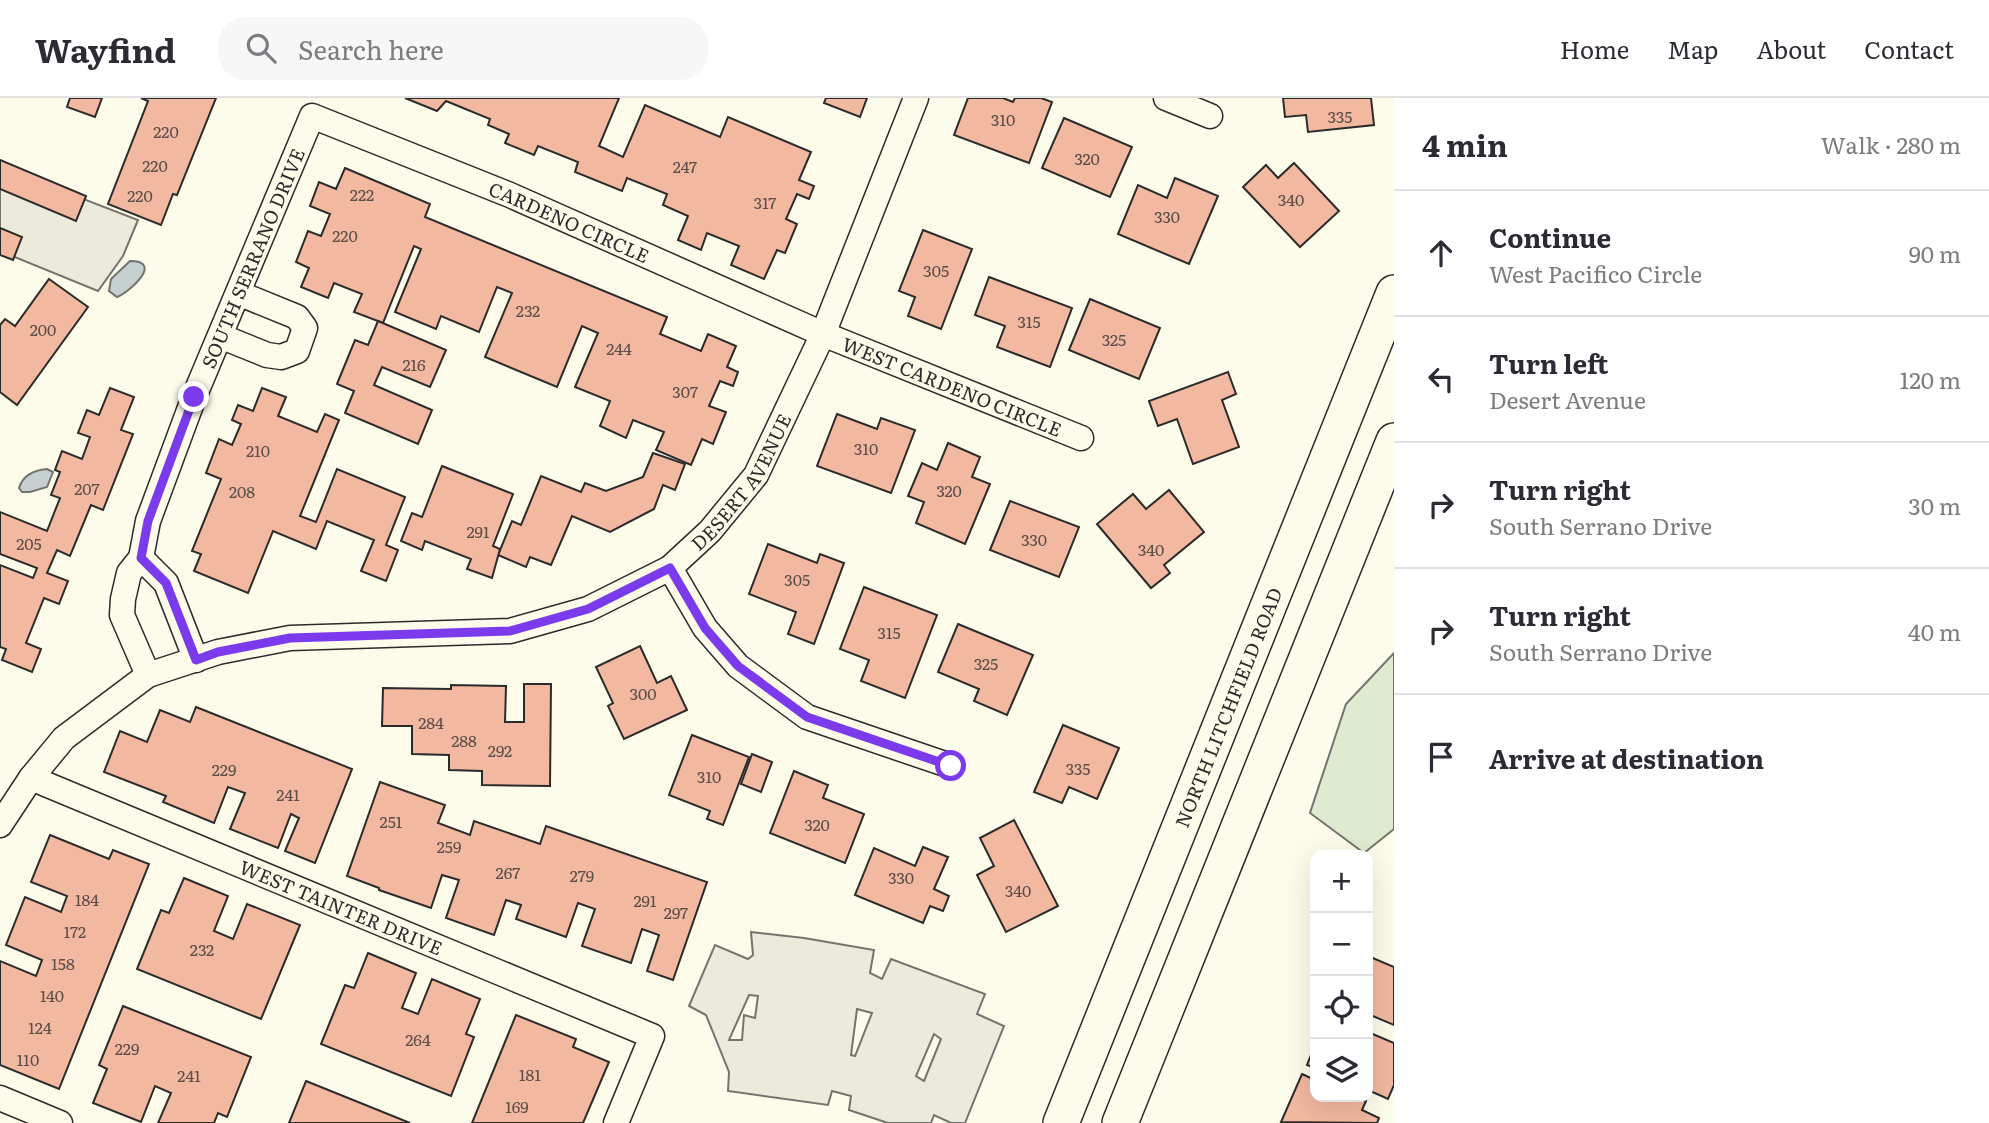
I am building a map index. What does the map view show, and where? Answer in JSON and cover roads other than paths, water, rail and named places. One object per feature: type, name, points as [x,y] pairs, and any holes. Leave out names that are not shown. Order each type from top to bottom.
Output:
[{"type":"main road","name":"NORTH LITCHFIELD ROAD","points":[[1060,1123],[1394,293]]},
{"type":"main road","points":[[1120,1123],[1394,442]]},
{"type":"street","name":"DESERT AVENUE","points":[[0,825],[64,738],[148,675],[218,652],[290,638],[510,631],[588,609],[670,568],[710,531],[756,475],[823,334],[916,98]]},
{"type":"street","points":[[1166,98],[1210,116]]},
{"type":"street","name":"CARDENO CIRCLE","points":[[312,116],[510,195],[823,334]]},
{"type":"street","name":"SOUTH SERRANO DRIVE","points":[[148,675],[122,615],[129,573],[141,558],[148,521],[194,397],[312,116]]},
{"type":"street","points":[[220,336],[267,355],[281,357],[298,351],[305,328],[297,317],[238,293]]},
{"type":"street","name":"WEST CARDENO CIRCLE","points":[[823,334],[1081,438]]},
{"type":"street","points":[[141,558],[166,583],[196,660]]},
{"type":"street","points":[[670,568],[705,628],[738,666],[807,717],[951,766]]},
{"type":"street","name":"WEST TAINTER DRIVE","points":[[32,778],[652,1036],[616,1123]]},
{"type":"street","points":[[0,1098],[60,1123]]}]
